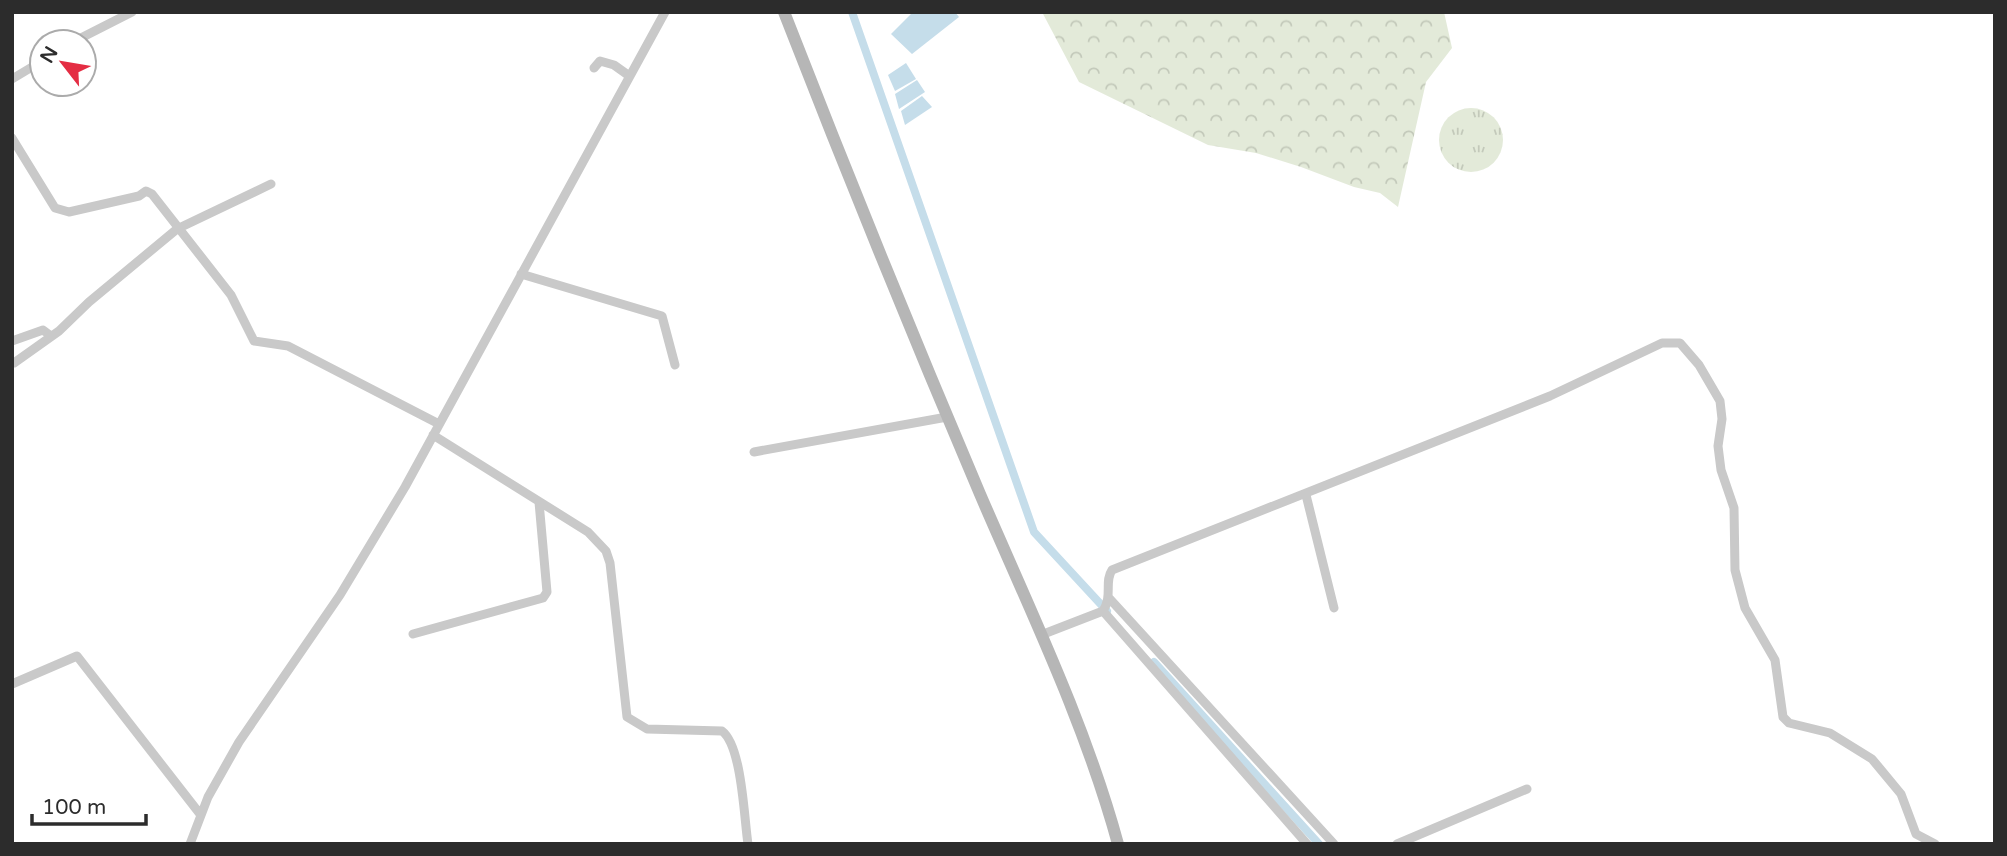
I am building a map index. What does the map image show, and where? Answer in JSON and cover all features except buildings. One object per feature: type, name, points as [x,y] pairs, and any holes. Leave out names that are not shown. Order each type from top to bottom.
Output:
[{"type":"main road","points":[[785,12],[876,250],[1041,635],[1093,766],[1118,844]]},
{"type":"street","points":[[98,29],[132,12]]},
{"type":"street","points":[[190,844],[200,814],[239,742],[340,595],[433,435],[628,75],[665,12]]},
{"type":"street","points":[[594,68],[600,61],[614,65],[628,75]]},
{"type":"street","points":[[12,79],[28,69]]},
{"type":"street","points":[[12,138],[50,202],[61,212],[127,198],[146,191],[157,199],[177,229],[231,295],[254,341],[288,346],[439,424]]},
{"type":"street","points":[[14,363],[51,336],[177,229],[271,184]]},
{"type":"street","points":[[521,274],[662,316],[675,365]]},
{"type":"street","points":[[12,341],[43,330],[51,336]]},
{"type":"street","points":[[1307,844],[1105,606],[1108,575],[1112,570],[1550,396],[1639,357],[1662,343],[1680,343],[1699,365],[1720,401],[1722,419],[1718,457],[1734,508],[1735,569],[1745,608],[1775,660],[1783,717],[1789,723],[1829,733],[1872,759],[1900,794],[1916,834],[1935,844]]},
{"type":"street","points":[[754,452],[947,417]]},
{"type":"street","points":[[433,435],[588,532],[606,551],[610,563],[627,718],[647,729],[722,731],[728,735],[737,762],[748,844]]},
{"type":"street","points":[[1306,495],[1334,608]]},
{"type":"street","points":[[414,634],[543,598],[547,592],[539,502]]},
{"type":"street","points":[[1041,635],[1105,606]]},
{"type":"street","points":[[1105,606],[1334,844]]},
{"type":"street","points":[[12,684],[77,656],[200,814]]},
{"type":"street","points":[[1397,844],[1527,789]]},
{"type":"green space","points":[[1042,12],[1444,12],[1452,48],[1426,82],[1398,207],[1380,193],[1354,187],[1301,167],[1256,153],[1208,145],[1079,82]]},
{"type":"green space","points":[[1471,108],[1483,110],[1494,117],[1501,128],[1501,152],[1494,163],[1483,170],[1471,172],[1459,170],[1448,163],[1441,152],[1439,140],[1441,128],[1448,117],[1459,110]]},
{"type":"water","points":[[913,12],[955,12],[959,17],[912,54],[891,34]]},
{"type":"water","points":[[906,63],[916,79],[895,91],[888,75]]},
{"type":"water","points":[[917,80],[925,92],[899,109],[895,94]]},
{"type":"water","points":[[922,96],[932,107],[905,125],[901,111]]},
{"type":"waterway","points":[[852,12],[1034,532],[1107,611]]},
{"type":"waterway","points":[[1154,662],[1319,844]]}]
